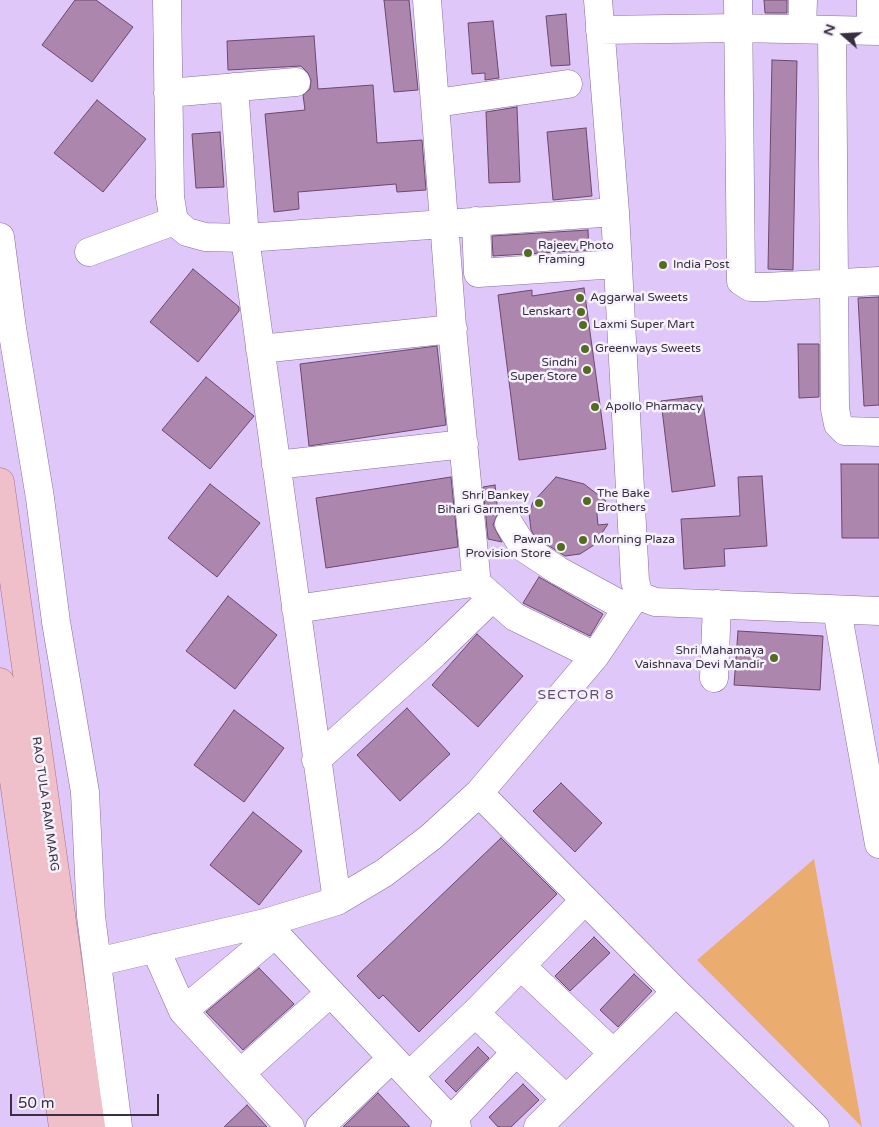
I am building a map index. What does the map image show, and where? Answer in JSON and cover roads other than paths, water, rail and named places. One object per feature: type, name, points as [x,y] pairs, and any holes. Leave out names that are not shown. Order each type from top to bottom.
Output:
[{"type":"main road","name":"RAO TULA RAM MARG","points":[[0,482],[91,1127]]},
{"type":"main road","points":[[0,682],[62,1127]]},
{"type":"street","points":[[167,0],[170,197],[174,221],[187,232],[205,237],[245,238],[615,212]]},
{"type":"street","points":[[427,0],[464,444],[484,591],[515,617],[595,656]]},
{"type":"street","points":[[97,962],[155,948],[270,928],[337,901],[384,873],[431,837],[479,792],[595,656],[633,600],[635,581],[615,212],[598,0]]},
{"type":"street","points":[[738,0],[740,277],[745,285],[750,287],[879,281]]},
{"type":"street","points":[[802,0],[802,29]]},
{"type":"street","points":[[600,30],[738,28],[875,31],[871,0]]},
{"type":"street","points":[[832,30],[836,418],[841,428],[845,431],[879,432]]},
{"type":"street","points":[[168,93],[296,82]]},
{"type":"street","points":[[436,103],[568,84]]},
{"type":"street","points":[[234,87],[245,238],[337,901]]},
{"type":"street","points":[[89,252],[174,221]]},
{"type":"street","points":[[476,221],[478,273],[618,264]]},
{"type":"street","points":[[0,237],[40,498],[56,622],[86,792],[91,916],[118,1127]]},
{"type":"street","points":[[260,349],[453,329]]},
{"type":"street","points":[[276,466],[464,444]]},
{"type":"street","points":[[509,524],[524,548],[559,572],[633,600],[879,611]]},
{"type":"street","points":[[296,609],[484,591]]},
{"type":"street","points":[[316,760],[434,654],[484,591]]},
{"type":"street","points":[[714,678],[717,604]]},
{"type":"street","points":[[837,610],[867,714],[879,844]]},
{"type":"street","points":[[479,792],[676,992],[815,1127]]},
{"type":"street","points":[[320,1127],[475,1013],[585,900]]},
{"type":"street","points":[[62,921],[91,916]]},
{"type":"street","points":[[270,928],[400,1067],[451,1125],[516,1052]]},
{"type":"street","points":[[182,1011],[270,928]]},
{"type":"street","points":[[155,948],[182,1011],[290,1127]]},
{"type":"street","points":[[521,966],[614,1053]]},
{"type":"street","points":[[538,1127],[676,992]]},
{"type":"street","points":[[241,1073],[330,993]]},
{"type":"street","points":[[475,1013],[566,1099]]},
{"type":"place","name":"Rajeev Photo Framing","points":[[528,253]]},
{"type":"place","name":"India Post","points":[[663,265]]},
{"type":"place","name":"Aggarwal Sweets","points":[[580,298]]},
{"type":"place","name":"Lenskart","points":[[581,312]]},
{"type":"place","name":"Laxmi Super Mart","points":[[583,325]]},
{"type":"place","name":"Greenways Sweets","points":[[585,349]]},
{"type":"place","name":"Sindhi Super Store","points":[[587,370]]},
{"type":"place","name":"Apollo Pharmacy","points":[[595,407]]},
{"type":"place","name":"The Bake Brothers","points":[[587,501]]},
{"type":"place","name":"Shri Bankey Bihari Garments","points":[[539,503]]},
{"type":"place","name":"Morning Plaza","points":[[583,540]]},
{"type":"place","name":"Pawan Provision Store","points":[[561,547]]},
{"type":"place","name":"Shri Mahamaya Vaishnava Devi Mandir","points":[[774,658]]},
{"type":"district","name":"SECTOR 8","points":[[576,695]]}]
